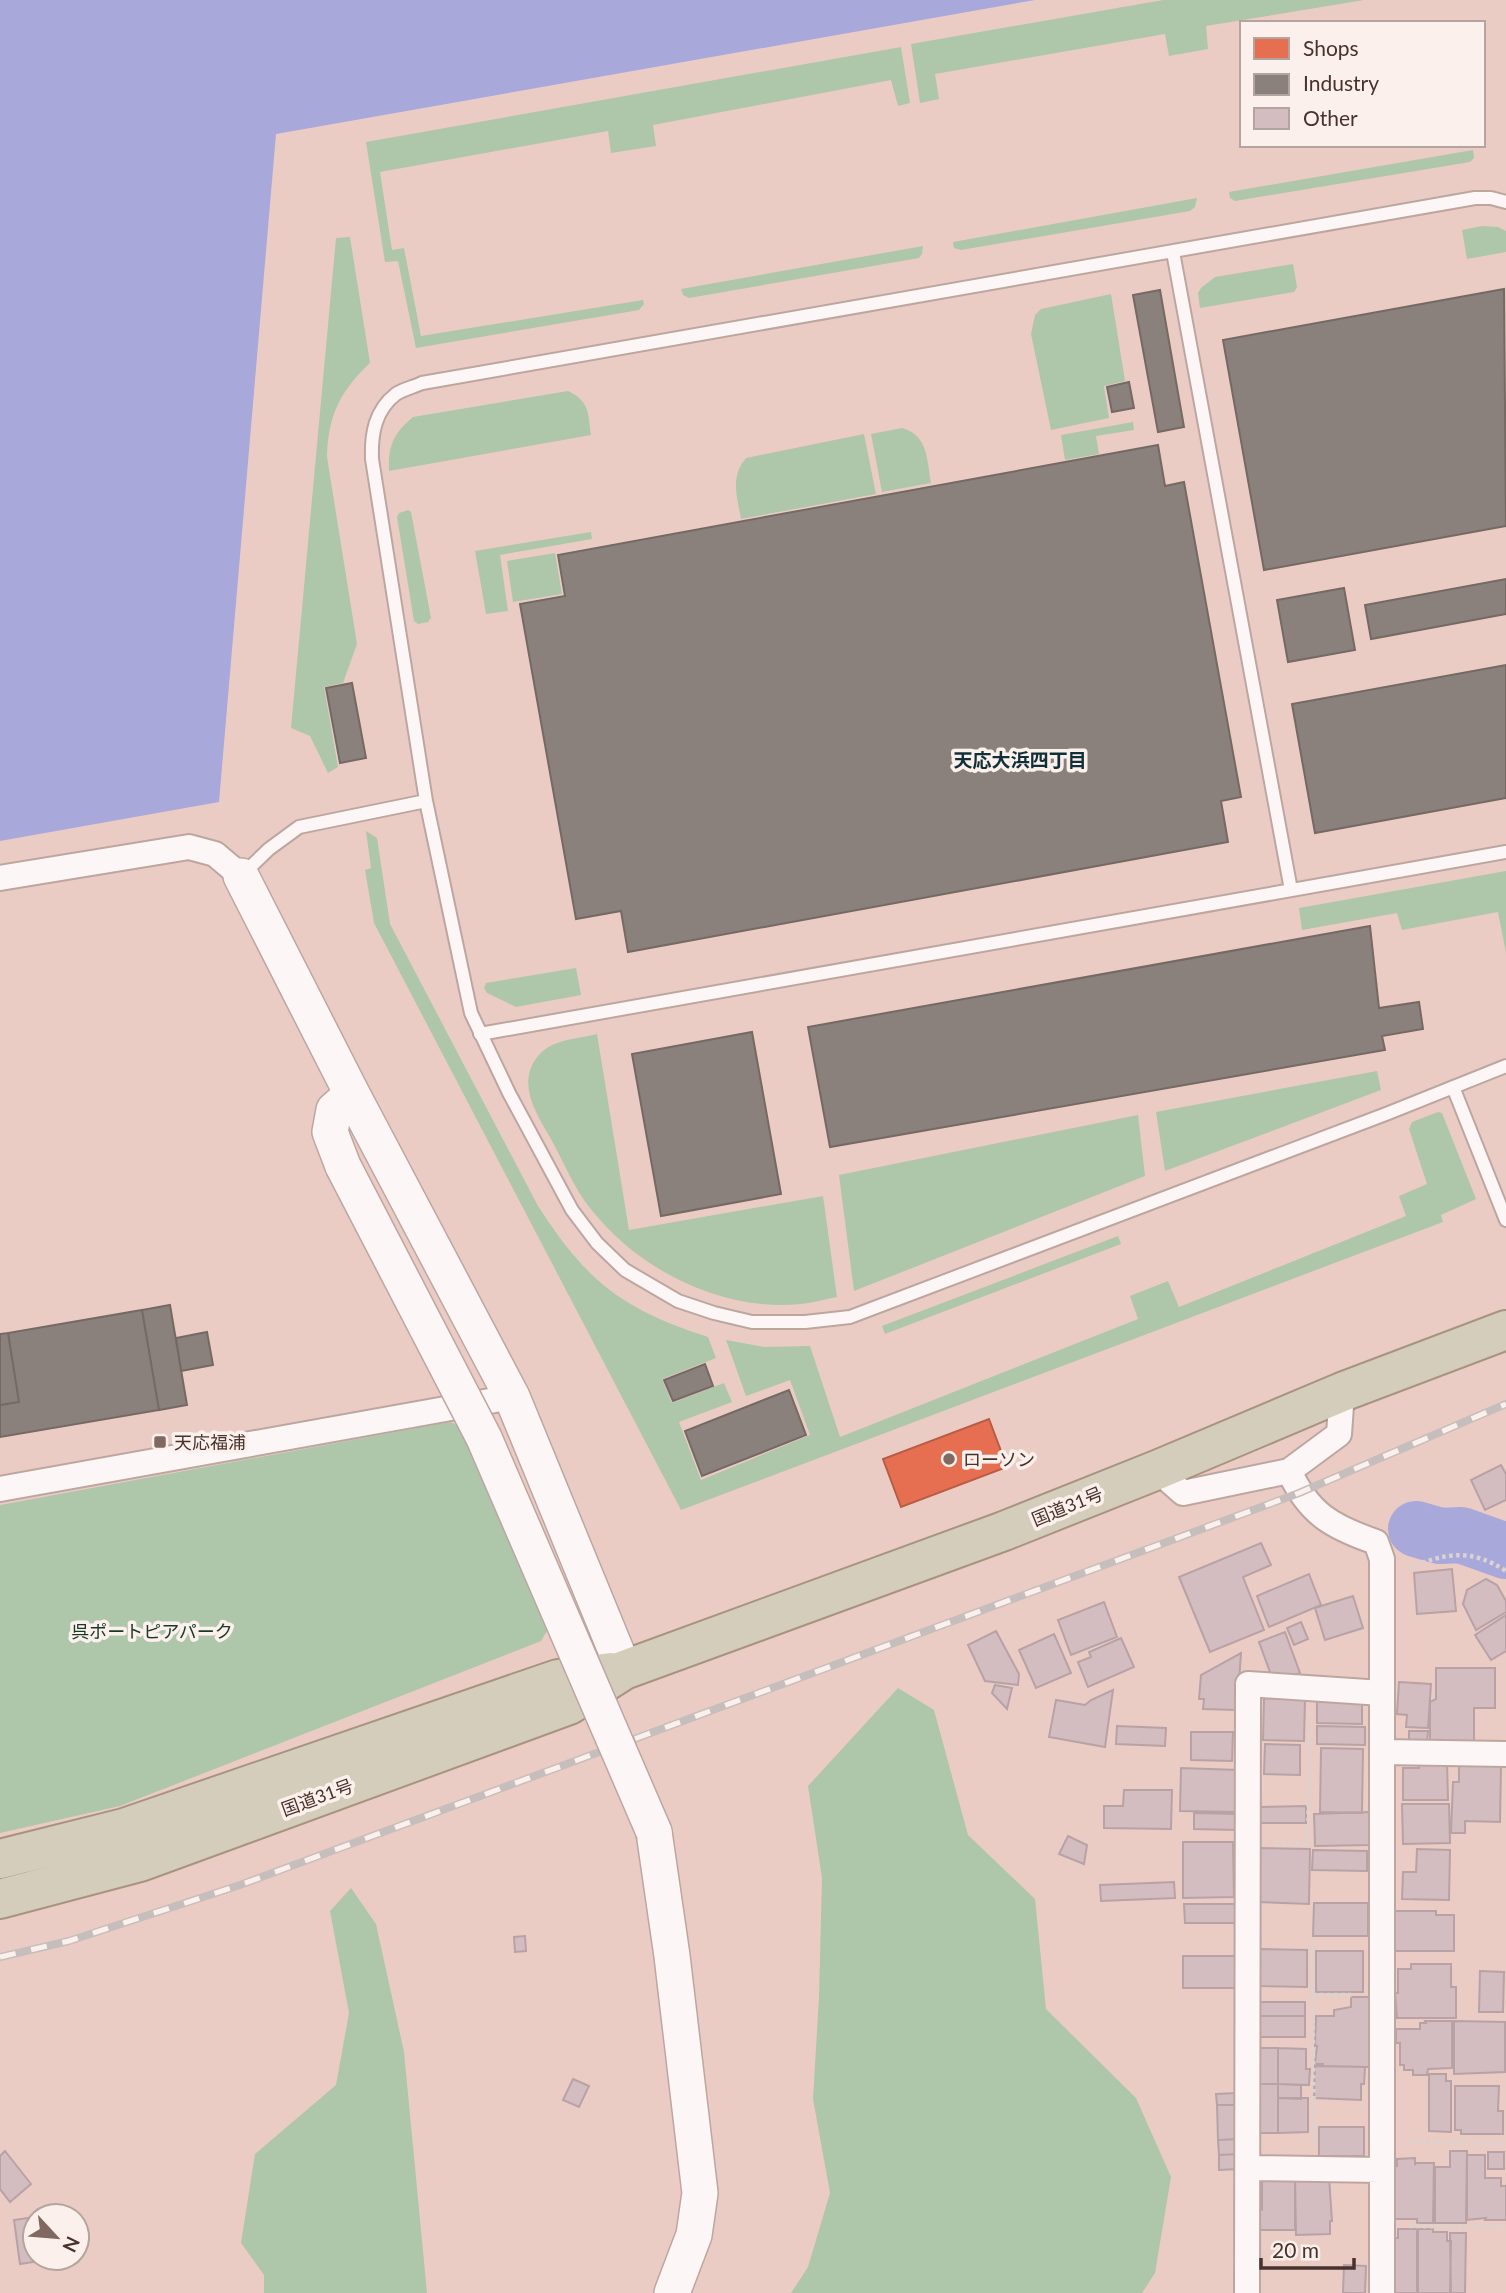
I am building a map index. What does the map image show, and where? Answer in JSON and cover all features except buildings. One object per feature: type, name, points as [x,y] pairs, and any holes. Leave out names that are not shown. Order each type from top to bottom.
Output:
[{"type":"highway","name":"国道31号","points":[[0,1859],[124,1828],[558,1679],[624,1670],[1004,1531],[1342,1392],[1506,1329]]},
{"type":"highway","name":"国道31号","points":[[0,1899],[140,1863],[569,1705],[624,1670]]},
{"type":"street","points":[[0,878],[189,847],[215,854],[241,876],[512,1398],[624,1670]]},
{"type":"street","points":[[352,1094],[334,1110],[330,1132],[343,1166],[484,1437],[654,1832],[672,1956],[700,2193],[694,2235],[672,2293]]},
{"type":"street","points":[[1157,1470],[1183,1493],[1289,1471],[1339,1434],[1342,1392]]},
{"type":"street","points":[[0,1489],[512,1398]]},
{"type":"street","points":[[1289,1471],[1299,1493],[1325,1520],[1352,1534],[1376,1542],[1382,1559],[1381,2293]]},
{"type":"street","points":[[1247,2293],[1248,1684],[1382,1693]]},
{"type":"street","points":[[1382,1752],[1506,1754]]},
{"type":"street","points":[[1248,2168],[1381,2171]]},
{"type":"lane","points":[[1506,202],[1475,198],[422,383],[397,394],[380,411],[371,438],[426,801],[471,1013],[509,1093],[572,1210],[597,1243],[625,1270],[678,1301],[752,1322],[805,1322],[850,1317],[1506,1066]]},
{"type":"lane","points":[[1173,252],[1291,890]]},
{"type":"lane","points":[[241,876],[269,849],[299,827],[426,801]]},
{"type":"lane","points":[[480,1034],[1506,852]]},
{"type":"lane","points":[[1453,1087],[1506,1220]]},
{"type":"path","points":[[1382,1580],[1443,1555],[1482,1558],[1506,1571]]},
{"type":"path","points":[[1248,1845],[1308,1844],[1311,1689]]},
{"type":"path","points":[[1312,1942],[1314,2169]]},
{"type":"path","points":[[1313,1995],[1380,1996]]},
{"type":"path","points":[[1381,2141],[1506,2144]]},
{"type":"path","points":[[1381,2226],[1506,2227]]},
{"type":"green space","points":[[1163,0],[1364,0],[1206,26],[1208,49],[1169,56],[1165,34],[935,74],[939,99],[920,103],[911,44]]},
{"type":"green space","points":[[901,47],[910,103],[898,106],[891,80],[653,125],[656,146],[611,153],[608,131],[380,172],[392,250],[404,248],[421,336],[643,300],[644,304],[639,310],[416,348],[398,261],[385,262],[366,142]]},
{"type":"green space","points":[[1473,150],[1474,158],[1470,162],[1235,201],[1230,198],[1229,192]]},
{"type":"green space","points":[[1197,198],[1195,207],[1190,211],[961,250],[954,248],[953,242]]},
{"type":"green space","points":[[1482,226],[1498,227],[1506,231],[1506,252],[1467,259],[1462,230]]},
{"type":"green space","points":[[350,237],[370,363],[343,394],[333,417],[328,442],[327,457],[357,644],[343,683],[324,687],[338,767],[328,773],[310,736],[291,728],[336,238]]},
{"type":"green space","points":[[923,246],[919,258],[689,298],[683,295],[681,289]]},
{"type":"green space","points":[[1293,264],[1297,287],[1294,292],[1200,308],[1198,293],[1215,277]]},
{"type":"green space","points":[[1111,294],[1125,381],[1104,386],[1109,418],[1051,430],[1031,334],[1035,315],[1041,309]]},
{"type":"green space","points":[[568,391],[584,404],[591,435],[389,471],[393,440],[413,417]]},
{"type":"green space","points":[[1133,422],[1134,430],[1096,436],[1099,454],[1065,460],[1061,435]]},
{"type":"green space","points":[[902,428],[911,431],[922,442],[931,483],[882,492],[871,434]]},
{"type":"green space","points":[[864,434],[876,494],[741,519],[736,480],[746,458]]},
{"type":"green space","points":[[408,510],[411,512],[431,618],[428,622],[418,624],[414,621],[397,517],[399,513]]},
{"type":"green space","points":[[591,532],[592,539],[500,555],[508,611],[486,614],[475,551]]},
{"type":"green space","points":[[555,553],[562,594],[513,602],[507,561]]},
{"type":"green space","points":[[366,831],[377,838],[390,924],[538,1206],[573,1255],[609,1290],[652,1315],[708,1337],[716,1358],[662,1379],[672,1403],[724,1383],[732,1402],[679,1422],[701,1480],[810,1435],[790,1380],[746,1396],[726,1340],[764,1347],[810,1346],[840,1437],[1138,1319],[1130,1296],[1168,1281],[1179,1307],[1406,1216],[1399,1196],[1427,1184],[1409,1129],[1412,1122],[1438,1112],[1442,1113],[1476,1199],[1441,1215],[1443,1222],[681,1510],[374,923],[365,870],[371,868]]},
{"type":"green space","points":[[1506,871],[1506,953],[1498,912],[1402,930],[1397,913],[1302,930],[1299,908]]},
{"type":"green space","points":[[576,968],[581,995],[516,1007],[487,993],[484,988],[486,983]]},
{"type":"green space","points":[[597,1034],[629,1230],[823,1196],[837,1297],[806,1303],[771,1305],[712,1293],[657,1268],[610,1230],[590,1208],[574,1183],[534,1108],[528,1087],[532,1066],[544,1050],[565,1040]]},
{"type":"green space","points":[[1377,1071],[1381,1090],[1165,1171],[1156,1112]]},
{"type":"green space","points":[[1138,1115],[1145,1176],[854,1291],[839,1175]]},
{"type":"green space","points":[[1118,1236],[1121,1244],[885,1334],[882,1326]]},
{"type":"green space","name":"呉ポートピアパーク","points":[[450,1422],[473,1431],[553,1621],[541,1641],[120,1806],[0,1833],[0,1505]]},
{"type":"green space","points":[[898,1688],[934,1710],[968,1835],[1035,1899],[1046,2009],[1136,2098],[1171,2177],[1155,2273],[1142,2293],[791,2293],[808,2267],[830,2193],[813,2099],[822,1878],[808,1786]]},
{"type":"green space","points":[[351,1888],[376,1924],[404,2052],[427,2293],[264,2293],[264,2275],[241,2243],[255,2154],[336,2085],[349,2013],[330,1911]]},
{"type":"water","points":[[0,0],[1035,0],[276,134],[219,802],[0,841]]},
{"type":"waterway","points":[[1416,1529],[1440,1536],[1461,1535],[1506,1551]]},
{"type":"railway","points":[[0,1957],[69,1941],[240,1885],[1299,1493],[1506,1404]]},
{"type":"place","name":"天応福浦","points":[[160,1442]]},
{"type":"place","name":"ローソン","points":[[949,1459]]},
{"type":"district","name":"天応大浜四丁目","points":[[1020,759]]}]
